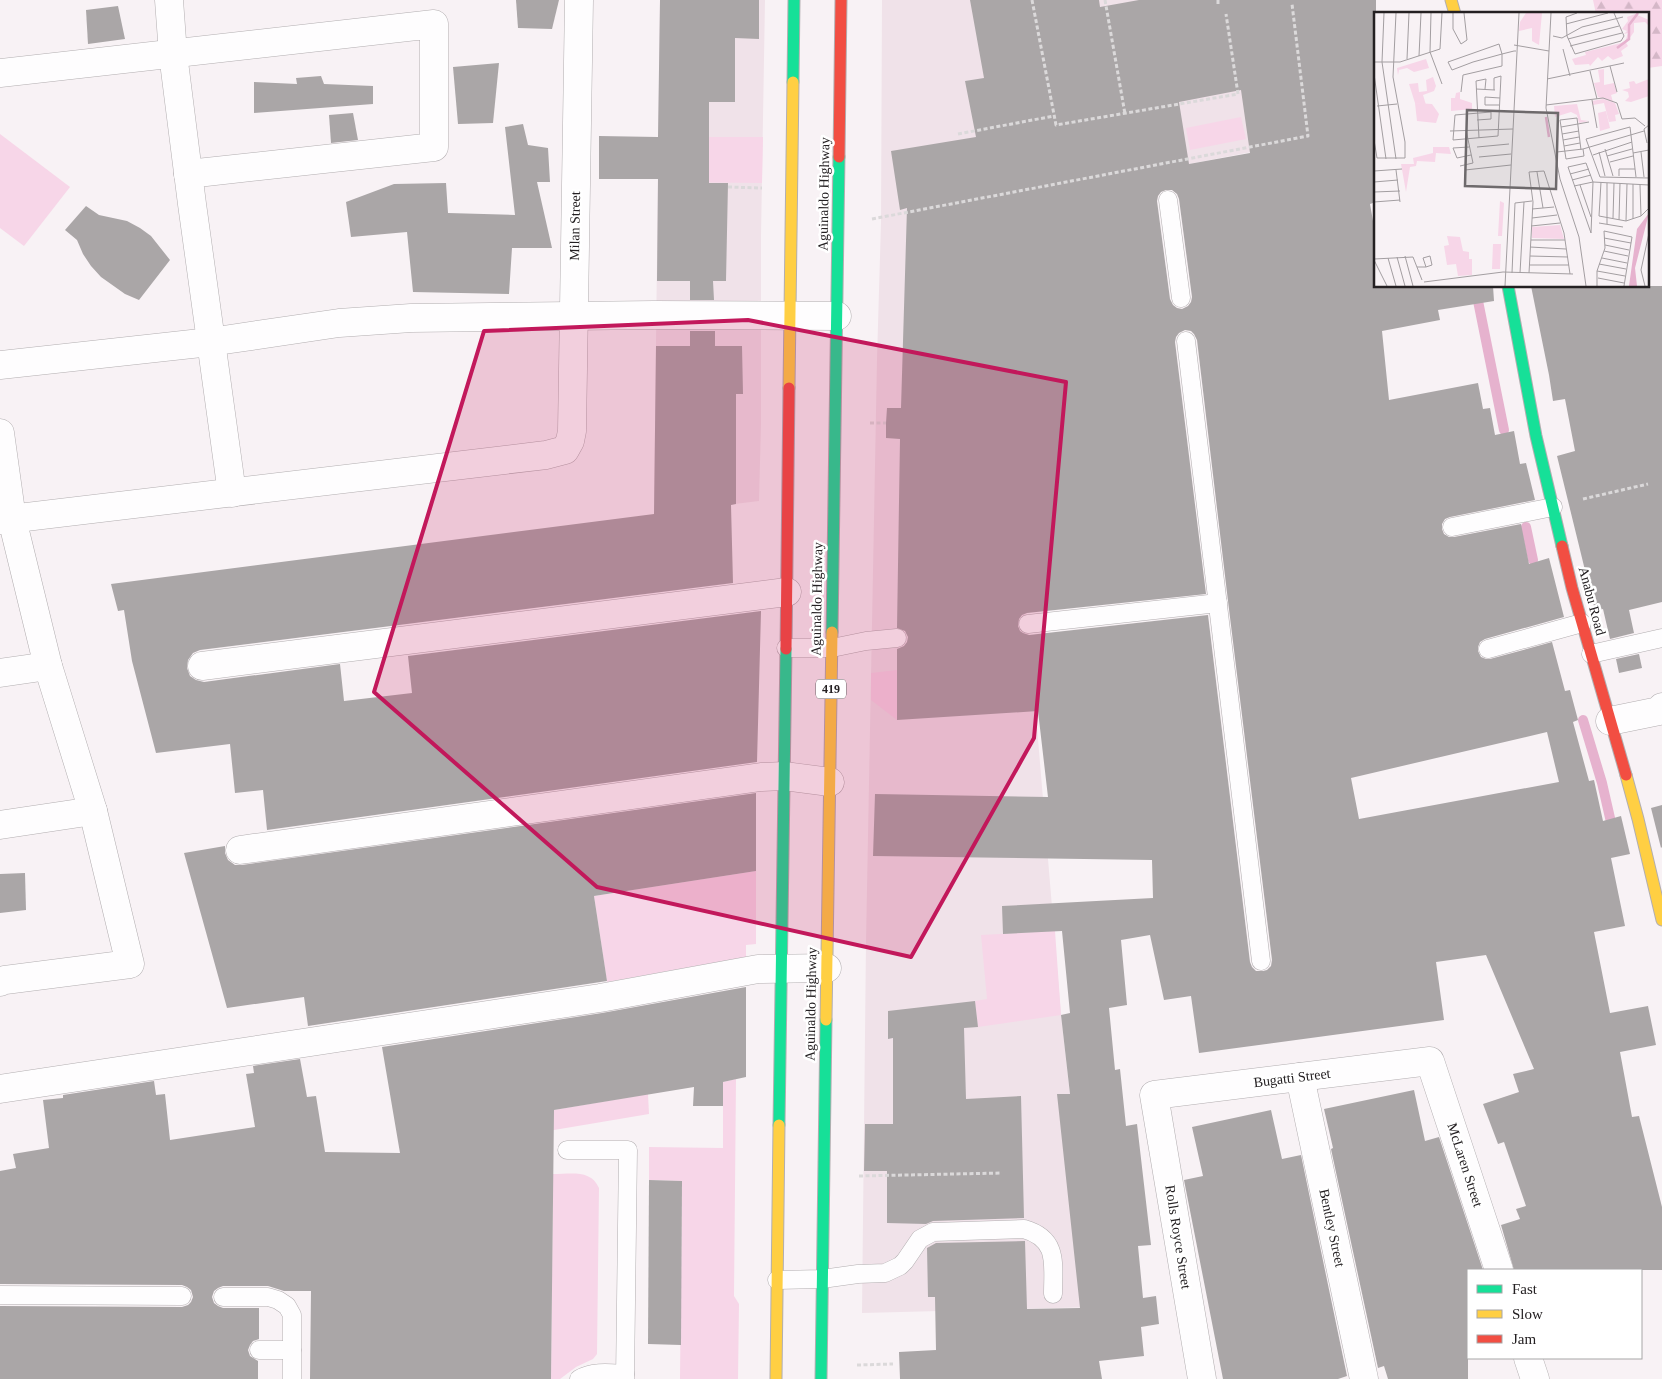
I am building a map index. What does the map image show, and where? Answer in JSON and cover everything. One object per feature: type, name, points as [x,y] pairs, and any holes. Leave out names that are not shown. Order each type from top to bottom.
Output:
[{"type":"main road","points":[[776,1379],[794,0]]},
{"type":"main road","name":"Aguinaldo Highway","points":[[821,1379],[841,0]]},
{"type":"main road","name":"Anabu Road","points":[[1508,288],[1536,436],[1553,507],[1582,623],[1640,826],[1662,920]]},
{"type":"street","points":[[6,520],[232,493],[188,174],[173,54],[169,0]]},
{"type":"street","name":"Milan Street","points":[[232,493],[546,455],[565,450],[570,441],[572,431],[579,0]]},
{"type":"street","points":[[0,73],[434,24],[434,147],[188,174]]},
{"type":"street","points":[[0,365],[210,342],[338,323],[393,319],[574,316],[837,316]]},
{"type":"street","points":[[0,433],[6,520],[92,812],[130,964],[0,982]]},
{"type":"street","points":[[202,666],[787,592]]},
{"type":"street","points":[[0,673],[48,666]]},
{"type":"street","points":[[1610,721],[1661,710]]},
{"type":"street","points":[[240,850],[761,777],[784,776],[830,782]]},
{"type":"street","points":[[0,825],[92,812]]},
{"type":"street","points":[[0,1088],[600,998],[758,969],[827,968]]},
{"type":"street","name":"Bugatti Street","points":[[1154,1095],[1430,1061]]},
{"type":"street","name":"McLaren Street","points":[[1430,1061],[1499,1269]]},
{"type":"street","name":"Bentley Street","points":[[1300,1077],[1364,1379]]},
{"type":"street","name":"Rolls Royce Street","points":[[1154,1095],[1202,1379]]},
{"type":"street","points":[[1528,1359],[1535,1379]]},
{"type":"lane","points":[[1168,200],[1181,298]]},
{"type":"lane","points":[[1186,341],[1261,961]]},
{"type":"lane","points":[[1452,527],[1553,507]]},
{"type":"lane","points":[[1028,624],[1218,603]]},
{"type":"lane","points":[[1488,649],[1582,623]]},
{"type":"lane","points":[[786,648],[832,648],[866,641],[897,638]]},
{"type":"lane","points":[[1591,654],[1662,638]]},
{"type":"lane","points":[[567,1150],[628,1150],[625,1376],[596,1373],[588,1374],[579,1379]]},
{"type":"lane","points":[[777,1280],[822,1279],[858,1274],[885,1273],[906,1261],[920,1239],[933,1232],[1024,1229],[1035,1232],[1044,1238],[1049,1246],[1052,1255],[1053,1294]]},
{"type":"lane","points":[[0,1295],[182,1296]]},
{"type":"lane","points":[[223,1297],[268,1297],[278,1300],[287,1306],[292,1315],[292,1379]]},
{"type":"lane","points":[[258,1350],[292,1350]]},
{"type":"path","points":[[1032,0],[1056,125],[1238,94],[1226,14]]},
{"type":"path","points":[[1104,0],[1125,114]]},
{"type":"path","points":[[872,219],[1308,136],[1292,4]]},
{"type":"path","points":[[958,134],[1054,116]]},
{"type":"path","points":[[728,187],[748,187]]},
{"type":"path","points":[[870,423],[886,423]]},
{"type":"path","points":[[1581,500],[1648,484]]},
{"type":"path","points":[[859,1176],[1002,1173]]},
{"type":"path","points":[[857,1365],[893,1364]]},
{"type":"highlighted area","points":[[748,320],[1066,382],[1034,738],[911,957],[597,887],[374,692],[484,331]]},
{"type":"shaded area","points":[[660,0],[765,0],[761,236],[761,424],[759,501],[654,514]]},
{"type":"shaded area","points":[[882,0],[1296,0],[1314,140],[972,206],[1010,465],[1031,655],[1061,1015],[1094,1307],[862,1313],[866,942],[881,223]]},
{"type":"green space","points":[[1593,0],[1662,0],[1662,66],[1650,68],[1650,12],[1596,12]]},
{"type":"green space","points":[[1241,117],[1246,139],[1190,150],[1186,128]]},
{"type":"green space","points":[[0,134],[70,187],[24,246],[0,228]]},
{"type":"green space","points":[[658,137],[763,137],[762,183],[658,182]]},
{"type":"green space","points":[[897,670],[897,720],[871,700],[871,673]]},
{"type":"green space","points":[[756,871],[756,944],[746,945],[746,957],[607,982],[594,896]]},
{"type":"green space","points":[[1055,931],[1061,1015],[978,1027],[975,1001],[987,999],[981,935]]},
{"type":"green space","points":[[736,1079],[734,1296],[739,1304],[738,1379],[680,1379],[682,1181],[649,1180],[649,1147],[723,1148],[723,1082]]},
{"type":"green space","points":[[648,1094],[649,1114],[554,1130],[524,1129],[524,1115]]},
{"type":"green space","points":[[573,1173],[586,1175],[599,1188],[597,1354],[593,1359],[576,1367],[560,1379],[551,1379],[553,1174]]},
{"type":"building","points":[[516,0],[559,0],[552,29],[518,28]]},
{"type":"building","points":[[660,0],[759,0],[759,39],[735,38],[735,102],[709,102],[709,183],[728,183],[726,281],[713,281],[714,300],[690,300],[690,281],[657,281],[658,179],[599,179],[599,136],[658,137]]},
{"type":"building","points":[[970,0],[1099,0],[1100,7],[1139,0],[1376,0],[1376,12],[1374,12],[1374,203],[1370,204],[1374,227],[1374,288],[1493,288],[1494,301],[1438,310],[1440,320],[1382,331],[1389,400],[1478,383],[1483,409],[1490,408],[1495,435],[1514,431],[1520,464],[1526,463],[1535,500],[1450,517],[1445,519],[1442,529],[1444,534],[1454,537],[1521,524],[1529,564],[1549,558],[1564,617],[1485,639],[1480,642],[1478,651],[1481,657],[1490,659],[1552,642],[1565,691],[1570,690],[1578,720],[1573,722],[1589,781],[1594,780],[1603,821],[1621,816],[1630,854],[1611,858],[1625,926],[1594,932],[1610,1013],[1648,1006],[1656,1045],[1620,1052],[1632,1117],[1639,1116],[1662,1207],[1662,1270],[1514,1269],[1501,1225],[1520,1219],[1516,1209],[1526,1206],[1504,1142],[1498,1144],[1483,1104],[1519,1092],[1513,1074],[1534,1069],[1486,955],[1436,962],[1444,1020],[1199,1053],[1191,996],[1164,1000],[1150,935],[1121,940],[1127,1005],[1109,1008],[1115,1070],[1120,1069],[1126,1126],[1137,1124],[1151,1245],[1138,1246],[1143,1298],[1156,1296],[1159,1324],[1141,1327],[1144,1356],[1099,1361],[1102,1379],[900,1379],[899,1352],[936,1350],[935,1297],[928,1297],[927,1248],[936,1243],[1025,1241],[1027,1309],[1080,1308],[1057,1094],[1070,1094],[1061,1015],[1070,1013],[1062,931],[1003,934],[1002,906],[1153,898],[1152,860],[873,856],[875,794],[1048,797],[1038,711],[897,720],[897,649],[904,646],[908,637],[905,631],[897,628],[900,439],[886,438],[886,423],[887,408],[901,408],[907,208],[900,210],[891,151],[976,137],[965,81],[984,78]],"holes":[[[1241,90],[1250,153],[1189,164],[1179,102]],[[1172,190],[1179,199],[1192,297],[1188,306],[1182,309],[1173,305],[1170,299],[1157,201],[1161,192]],[[1185,330],[1191,331],[1197,340],[1272,960],[1271,966],[1263,971],[1256,971],[1250,962],[1208,615],[1029,635],[1020,631],[1018,626],[1019,619],[1027,613],[1206,594],[1175,342],[1179,333]],[[1547,732],[1559,782],[1359,819],[1351,778]]]},
{"type":"building","points":[[118,6],[125,39],[88,44],[86,10]]},
{"type":"building","points":[[499,63],[493,123],[458,124],[453,67]]},
{"type":"building","points":[[321,76],[324,84],[373,86],[373,104],[254,113],[254,82],[297,84],[296,78]]},
{"type":"building","points":[[353,113],[358,140],[331,143],[329,115]]},
{"type":"building","points":[[523,124],[528,145],[548,148],[550,182],[537,182],[552,248],[512,248],[509,294],[413,292],[407,232],[351,237],[346,202],[394,184],[446,183],[448,213],[515,215],[505,127]]},
{"type":"building","points":[[86,206],[99,215],[127,221],[140,228],[151,236],[170,260],[139,300],[125,294],[101,277],[83,254],[77,240],[65,230]]},
{"type":"building","points":[[1650,286],[1662,286],[1662,602],[1629,610],[1634,633],[1610,639],[1603,609],[1595,611],[1557,456],[1575,451],[1565,399],[1553,401],[1531,288],[1650,288]]},
{"type":"building","points":[[690,331],[715,331],[715,346],[742,346],[743,394],[736,394],[736,504],[731,505],[733,583],[200,650],[193,653],[188,660],[187,668],[190,676],[204,682],[340,664],[344,701],[412,693],[408,656],[761,611],[757,762],[267,830],[263,790],[235,793],[230,744],[156,753],[132,661],[124,610],[118,611],[111,584],[654,514],[656,346],[690,346]]},
{"type":"building","points":[[1639,654],[1642,668],[1619,673],[1616,659]]},
{"type":"building","points":[[756,793],[756,871],[594,896],[607,981],[308,1026],[304,997],[227,1008],[184,853],[225,846],[228,860],[235,865],[242,865]]},
{"type":"building","points":[[1662,805],[1662,847],[1661,848],[1651,808]]},
{"type":"building","points":[[25,873],[26,910],[0,913],[0,874]]},
{"type":"building","points":[[746,987],[746,1077],[723,1082],[723,1106],[693,1106],[694,1087],[554,1110],[551,1379],[310,1379],[311,1291],[284,1291],[268,1286],[223,1286],[214,1291],[212,1297],[214,1303],[218,1306],[223,1308],[259,1308],[259,1339],[253,1341],[248,1350],[250,1356],[258,1361],[258,1379],[0,1379],[0,1306],[182,1307],[188,1305],[193,1297],[191,1290],[182,1285],[0,1284],[0,1171],[16,1168],[13,1154],[49,1148],[43,1100],[63,1098],[63,1095],[154,1081],[156,1095],[165,1094],[170,1140],[255,1127],[246,1074],[254,1073],[253,1066],[300,1059],[307,1097],[316,1096],[325,1152],[400,1153],[382,1047],[602,1013]]},
{"type":"building","points":[[975,1001],[978,1027],[964,1028],[966,1099],[1021,1096],[1024,1218],[933,1221],[926,1224],[887,1223],[887,1171],[864,1171],[865,1124],[893,1124],[893,1038],[888,1039],[888,1011]]},
{"type":"building","points":[[1414,1090],[1425,1141],[1439,1137],[1483,1269],[1467,1269],[1468,1379],[1388,1379],[1384,1366],[1378,1368],[1324,1109]]},
{"type":"building","points":[[1271,1110],[1282,1159],[1301,1155],[1347,1376],[1338,1379],[1223,1379],[1184,1180],[1203,1176],[1192,1127]]},
{"type":"building","points":[[649,1180],[682,1181],[681,1345],[648,1344]]},
{"type":"waterway","points":[[1476,291],[1504,430]]},
{"type":"waterway","points":[[1526,527],[1533,560]]},
{"type":"waterway","points":[[1583,720],[1602,783],[1613,831]]},
{"type":"traffic: fast","points":[[793,82],[794,0]]},
{"type":"traffic: fast","points":[[832,632],[839,157]]},
{"type":"traffic: fast","points":[[1508,288],[1536,436],[1562,546]]},
{"type":"traffic: fast","points":[[779,1125],[786,649]]},
{"type":"traffic: fast","points":[[821,1379],[826,1020]]},
{"type":"traffic: slow","points":[[1451,0],[1454,12]]},
{"type":"traffic: slow","points":[[789,388],[793,82]]},
{"type":"traffic: slow","points":[[826,1020],[832,632]]},
{"type":"traffic: slow","points":[[1626,775],[1662,920]]},
{"type":"traffic: slow","points":[[776,1379],[779,1125]]},
{"type":"traffic: jam","points":[[839,157],[841,0]]},
{"type":"traffic: jam","points":[[786,649],[789,388]]},
{"type":"traffic: jam","points":[[1562,546],[1572,588],[1626,775]]}]
